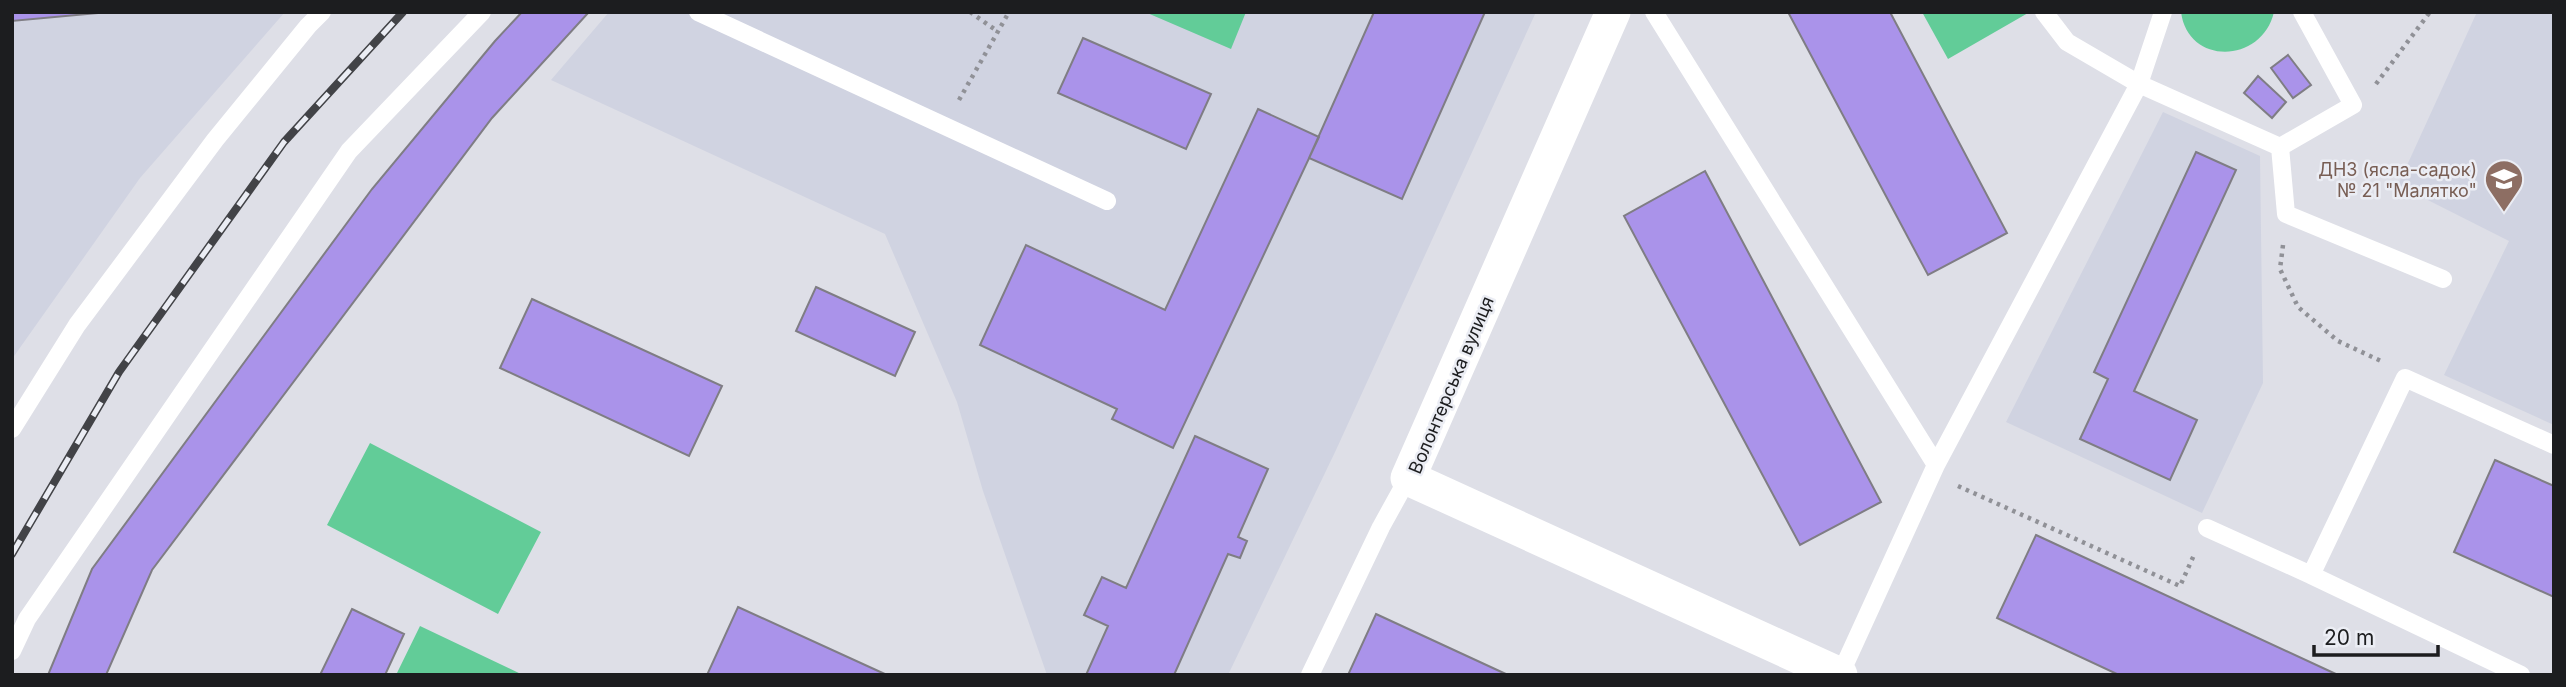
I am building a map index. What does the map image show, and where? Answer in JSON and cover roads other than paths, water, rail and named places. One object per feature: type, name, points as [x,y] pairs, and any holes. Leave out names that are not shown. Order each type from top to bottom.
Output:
[{"type":"street","name":"Волонтерська вулиця","points":[[1614,12],[1408,478],[1840,675]]},
{"type":"lane","points":[[12,429],[77,325],[215,140],[322,12]]},
{"type":"lane","points":[[12,651],[27,619],[349,151],[482,12]]},
{"type":"lane","points":[[698,12],[1107,201]]},
{"type":"lane","points":[[1654,12],[1934,470]]},
{"type":"lane","points":[[2044,12],[2067,42],[2139,84],[2280,147]]},
{"type":"lane","points":[[1840,675],[1934,470],[2139,84],[2163,12]]},
{"type":"lane","points":[[2280,147],[2353,104],[2302,12]]},
{"type":"lane","points":[[2280,147],[2286,214],[2443,279]]},
{"type":"lane","points":[[2311,575],[2405,377],[2554,445]]},
{"type":"lane","points":[[1310,675],[1381,527],[1408,478]]},
{"type":"lane","points":[[2207,528],[2521,675]]},
{"type":"railway","points":[[12,554],[119,372],[284,142],[403,12]]},
{"type":"place","name":"ДНЗ (ясла-садок) № 21 \"Малятко\"","points":[[2504,213]]}]
